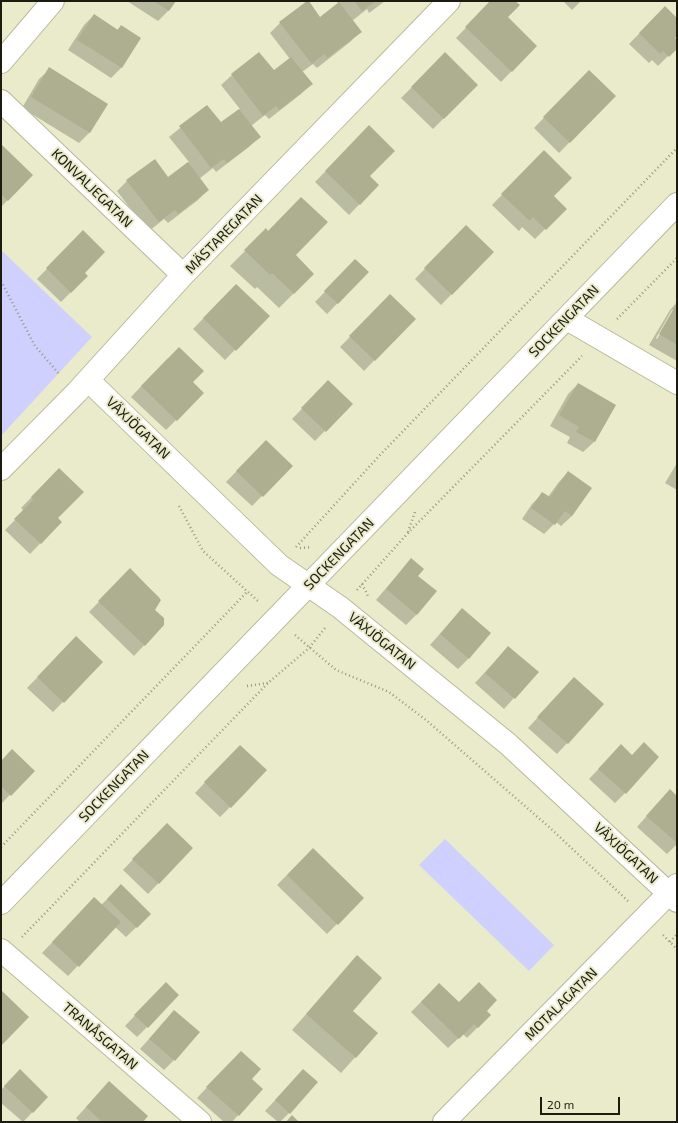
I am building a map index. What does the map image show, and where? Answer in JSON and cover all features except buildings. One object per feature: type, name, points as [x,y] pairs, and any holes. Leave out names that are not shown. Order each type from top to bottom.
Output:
[{"type":"street","points":[[1,62],[53,1]]},
{"type":"street","name":"MÄSTAREGATAN","points":[[1,469],[88,380],[183,275],[449,1]]},
{"type":"street","name":"KONVALJEGATAN","points":[[1,101],[183,275]]},
{"type":"street","name":"SOCKENGATAN","points":[[1,903],[677,204]]},
{"type":"street","points":[[567,318],[677,383]]},
{"type":"street","name":"VÄXJÖGATAN","points":[[88,380],[279,565],[341,608],[508,744],[674,893]]},
{"type":"street","name":"MOTALAGATAN","points":[[444,1122],[646,917],[674,893]]},
{"type":"street","name":"TRANÅSGATAN","points":[[3,952],[200,1122]]},
{"type":"path","points":[[295,548],[379,456],[677,148]]},
{"type":"path","points":[[407,534],[677,258]]},
{"type":"path","points":[[1,847],[247,592]]},
{"type":"path","points":[[309,648],[336,670],[389,692],[426,720],[549,827],[646,917],[677,949]]},
{"type":"path","points":[[3,952],[268,682]]},
{"type":"path","points":[[670,942],[677,934]]},
{"type":"shaded area","points":[[1,250],[92,337],[1,436]]},
{"type":"shaded area","points":[[445,839],[554,945],[529,971],[419,865]]}]
